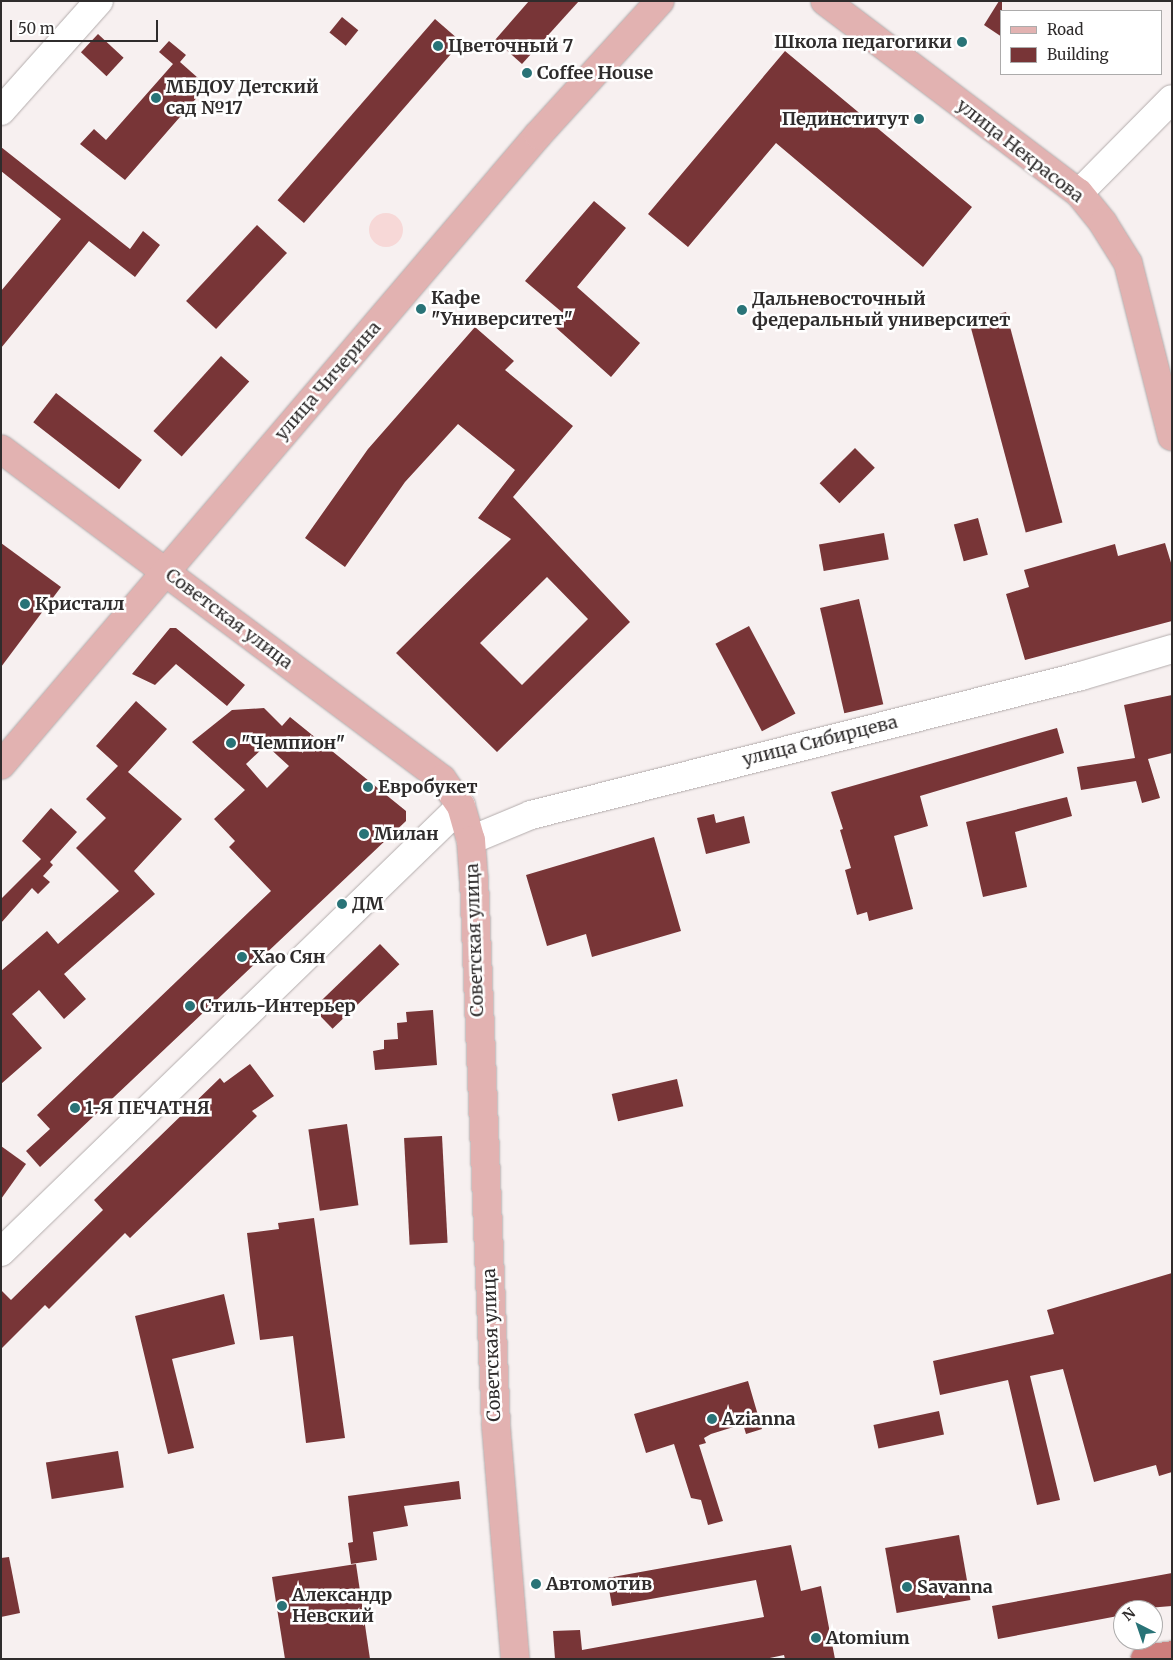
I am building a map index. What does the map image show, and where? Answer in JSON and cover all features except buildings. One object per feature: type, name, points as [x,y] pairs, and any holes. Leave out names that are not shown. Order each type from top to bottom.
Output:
[{"type":"highway","points":[[1146,1659],[1172,1655]]},
{"type":"main road","name":"улица Чичерина","points":[[1,765],[165,570],[538,135],[660,1]]},
{"type":"main road","name":"улица Некрасова","points":[[824,1],[1078,194],[1103,223],[1128,263],[1172,437]]},
{"type":"main road","name":"Советская улица","points":[[1,449],[442,779],[461,806],[471,840],[496,1426],[515,1659]]},
{"type":"street","points":[[1,111],[99,1]]},
{"type":"street","points":[[1078,194],[1172,99]]},
{"type":"street","name":"улица Сибирцева","points":[[471,840],[530,815],[1081,676],[1172,649]]},
{"type":"street","points":[[1,1252],[461,806]]},
{"type":"shaded area","points":[[386,213],[398,218],[403,230],[398,242],[386,247],[374,242],[369,230],[374,218]]},
{"type":"place","name":"Школа педагогики","points":[[962,42]]},
{"type":"place","name":"Цветочный 7","points":[[438,46]]},
{"type":"place","name":"Coffee House","points":[[527,73]]},
{"type":"place","name":"МБДОУ Детский сад №17","points":[[156,98]]},
{"type":"place","name":"Пединститут","points":[[919,119]]},
{"type":"place","name":"Кафе \"Университет\"","points":[[421,309]]},
{"type":"place","name":"Дальневосточный федеральный университет","points":[[742,310]]},
{"type":"place","name":"Кристалл","points":[[25,604]]},
{"type":"place","name":"\"Чемпион\"","points":[[231,743]]},
{"type":"place","name":"Евробукет","points":[[368,787]]},
{"type":"place","name":"Милан","points":[[364,834]]},
{"type":"place","name":"ДМ","points":[[342,904]]},
{"type":"place","name":"Хао Сян","points":[[242,957]]},
{"type":"place","name":"Стиль-Интерьер","points":[[190,1006]]},
{"type":"place","name":"1-Я ПЕЧАТНЯ","points":[[75,1108]]},
{"type":"place","name":"Azianna","points":[[712,1419]]},
{"type":"place","name":"Автомотив","points":[[536,1584]]},
{"type":"place","name":"Savanna","points":[[907,1587]]},
{"type":"place","name":"Александр Невский","points":[[282,1606]]},
{"type":"place","name":"Atomium","points":[[816,1638]]}]
